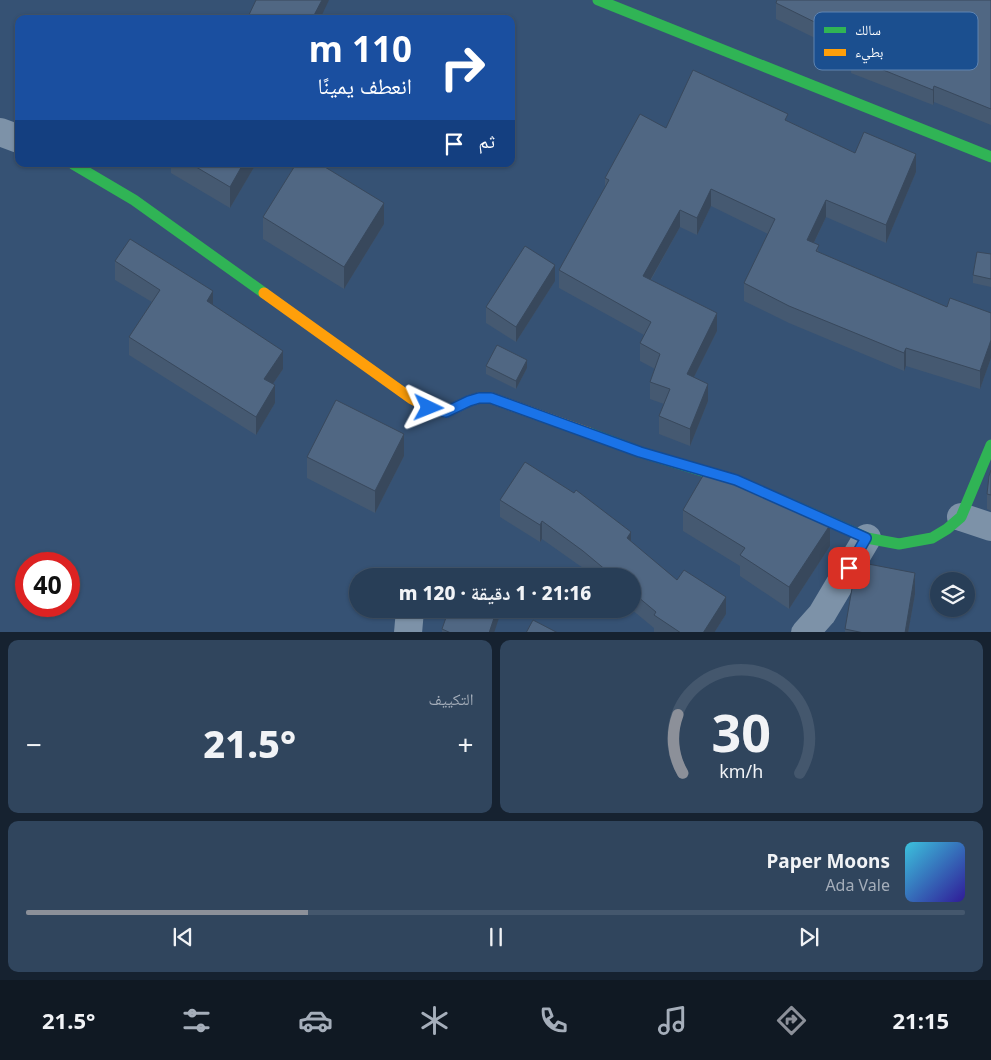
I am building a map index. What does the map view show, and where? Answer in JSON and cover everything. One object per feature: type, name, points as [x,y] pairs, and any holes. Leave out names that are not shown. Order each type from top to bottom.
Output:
[{"type":"street","points":[[598,0],[991,156]]},
{"type":"street","points":[[0,132],[15,138]]},
{"type":"street","points":[[78,167],[134,200],[412,399],[429,408],[446,412],[469,401],[479,398],[491,398],[640,452],[736,480],[754,488]]},
{"type":"street","points":[[771,496],[866,538],[899,544],[932,538],[947,529],[961,517],[991,445]]},
{"type":"street","points":[[961,517],[991,527]]},
{"type":"street","points":[[806,632],[822,614],[866,538]]},
{"type":"building","points":[[256,0],[322,0],[314,15],[249,15]]},
{"type":"building","points":[[777,0],[991,0],[991,109],[934,86],[933,90],[883,70],[978,70],[978,12],[814,12],[814,22],[776,3]]},
{"type":"building","points":[[693,70],[788,114],[785,120],[855,153],[864,132],[916,154],[886,225],[826,200],[807,240],[819,245],[816,251],[947,307],[950,298],[991,313],[991,340],[980,371],[906,348],[904,353],[789,306],[744,283],[775,219],[711,189],[697,218],[680,210],[643,276],[717,313],[687,374],[708,384],[690,429],[659,416],[670,389],[650,382],[660,354],[640,343],[651,322],[559,270],[609,180],[605,178],[640,114],[666,128]]},
{"type":"building","points":[[196,167],[241,167],[230,187]]},
{"type":"building","points":[[294,167],[325,167],[384,203],[344,267],[263,217]]},
{"type":"building","points":[[130,239],[213,291],[207,301],[283,351],[264,379],[275,385],[256,417],[129,337],[160,290],[115,261]]},
{"type":"building","points":[[525,246],[555,265],[516,327],[486,307]]},
{"type":"building","points":[[977,252],[991,254],[991,279],[973,275]]},
{"type":"building","points":[[497,345],[527,360],[516,381],[486,366]]},
{"type":"building","points":[[336,400],[404,434],[375,491],[307,457]]},
{"type":"building","points":[[525,462],[574,493],[576,490],[631,532],[627,538],[677,580],[684,570],[726,597],[704,632],[680,632],[654,615],[656,612],[641,600],[641,568],[603,568],[542,521],[540,525],[500,500]]},
{"type":"building","points":[[708,467],[731,473],[794,501],[830,525],[789,587],[740,555],[745,548],[683,510]]},
{"type":"building","points":[[991,470],[991,495],[987,494]]},
{"type":"building","points":[[858,562],[915,573],[905,632],[859,632],[845,629]]},
{"type":"building","points":[[446,618],[494,618],[489,632],[449,632],[442,629]]},
{"type":"building","points":[[533,620],[556,632],[527,632]]},
{"type":"traffic: fast","points":[[598,0],[991,157]]},
{"type":"traffic: fast","points":[[78,167],[134,200],[264,293]]},
{"type":"traffic: fast","points":[[589,433],[640,452],[742,483]]},
{"type":"traffic: fast","points":[[781,500],[867,538],[899,544],[932,538],[947,529],[961,517],[991,445]]},
{"type":"traffic: slow","points":[[264,293],[412,399],[429,408],[446,412],[469,401],[479,398],[491,398],[589,433]]},
{"type":"route","points":[[429,408],[446,412],[469,401],[479,398],[491,398],[559,421],[640,452],[736,480],[866,538],[849,568]]}]
